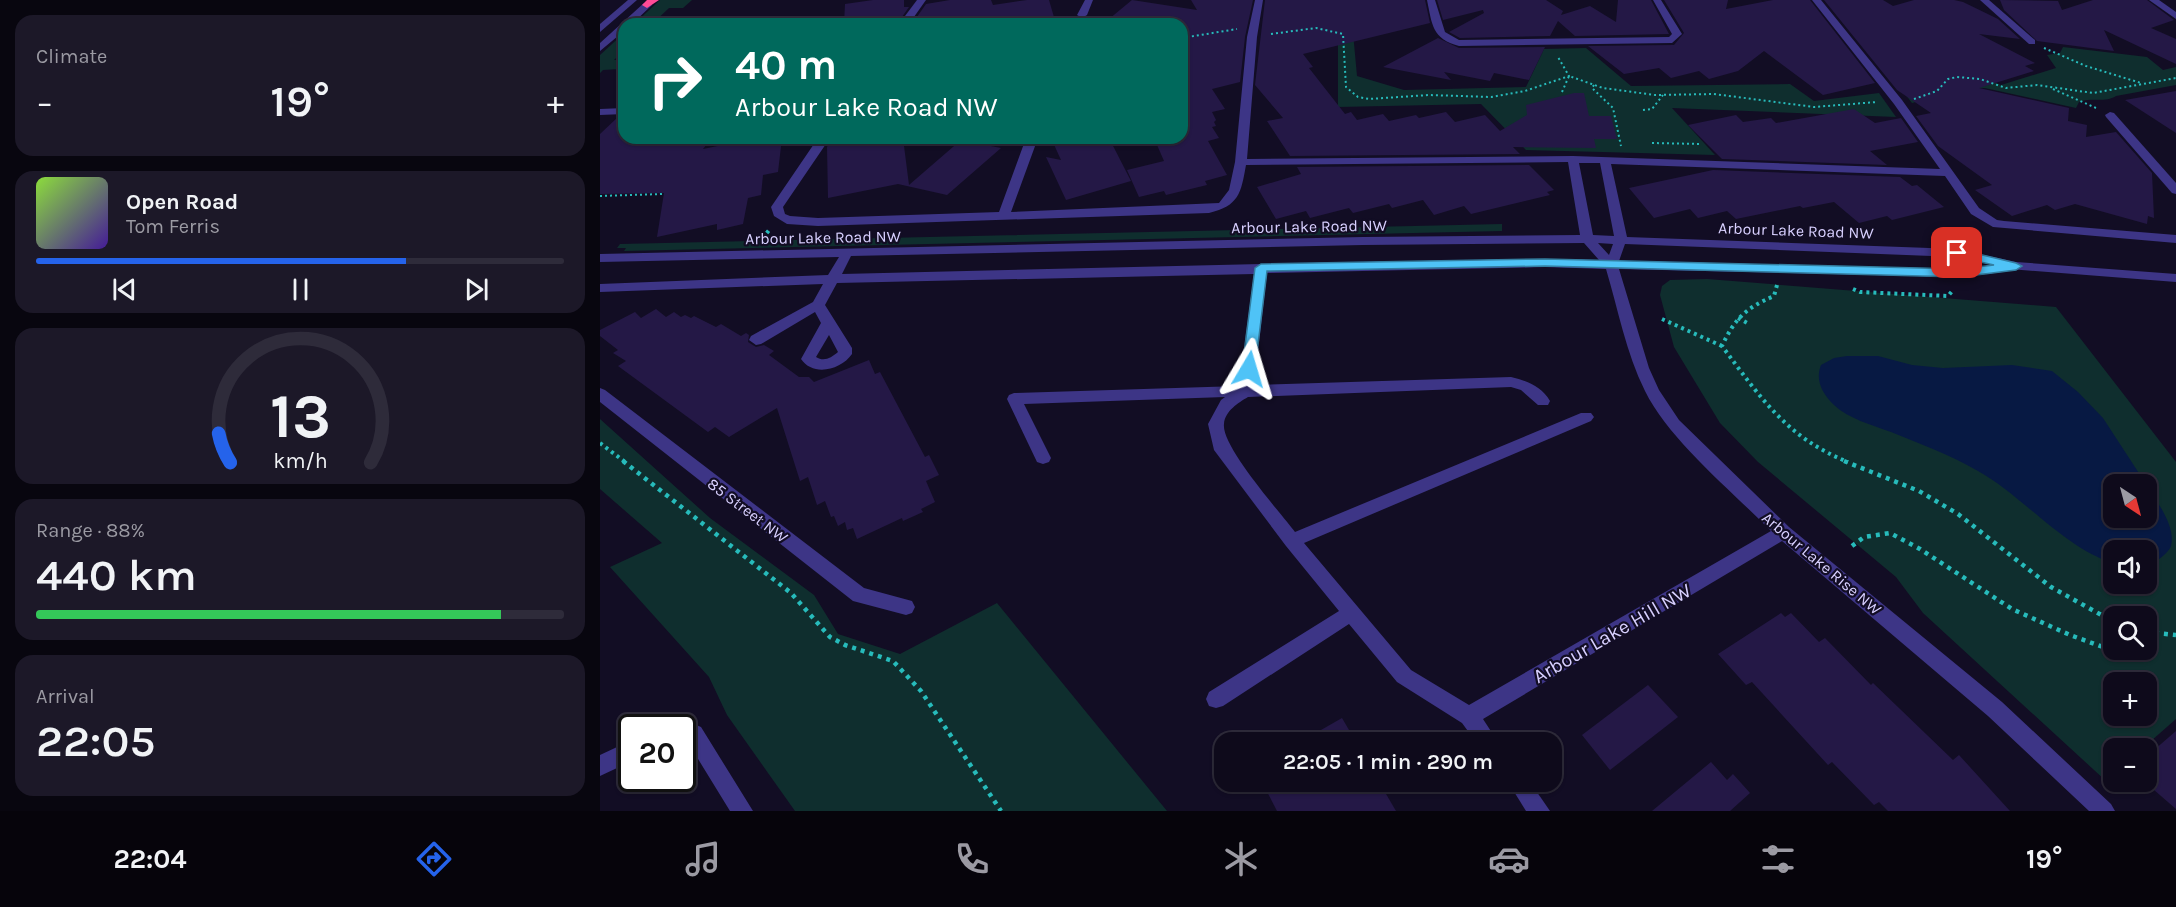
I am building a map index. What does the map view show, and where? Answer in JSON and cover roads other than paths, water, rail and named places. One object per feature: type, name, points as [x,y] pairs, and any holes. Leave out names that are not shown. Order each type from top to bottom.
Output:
[{"type":"street","points":[[908,18],[921,0]]},
{"type":"street","points":[[1082,15],[1089,0]]},
{"type":"street","points":[[820,144],[777,207],[780,216],[787,220],[818,222],[1209,209],[1223,206],[1234,191],[1241,162],[1253,32],[1259,0]]},
{"type":"street","points":[[1431,0],[1441,35],[1451,42],[1672,40],[1677,34],[1657,0]]},
{"type":"street","points":[[1816,0],[1898,102],[1974,211],[1993,223],[2176,239]]},
{"type":"street","points":[[1983,0],[2032,42]]},
{"type":"street","points":[[2153,0],[2176,16]]},
{"type":"street","points":[[600,29],[630,3]]},
{"type":"street","points":[[633,18],[650,3]]},
{"type":"street","points":[[600,48],[618,31]]},
{"type":"street","points":[[600,112],[618,111]]},
{"type":"street","points":[[2110,115],[2176,190]]},
{"type":"street","points":[[1004,215],[1030,144]]},
{"type":"street","points":[[1241,162],[1573,159],[1627,161],[1655,152],[1949,173]]},
{"type":"street","points":[[1573,159],[1587,238],[1611,265],[1621,239],[1605,161]]},
{"type":"street","name":"Arbour Lake Road NW","points":[[600,258],[1587,238],[1957,253],[2016,266],[2175,279]]},
{"type":"street","points":[[756,340],[818,304],[847,253]]},
{"type":"street","name":"Arbour Lake Road NW","points":[[600,288],[832,279],[1545,263],[1960,273],[2016,266]]},
{"type":"street","name":"Arbour Lake Rise NW","points":[[1611,265],[1633,339],[1653,392],[1674,423],[1783,532],[1995,709],[2104,811]]},
{"type":"street","points":[[1261,268],[1246,390],[1226,404],[1216,424],[1220,446],[1292,541],[1404,676],[1469,716],[1481,732]]},
{"type":"street","points":[[818,304],[845,348],[842,365],[823,366],[814,364],[808,359],[808,353],[820,339],[828,323]]},
{"type":"street","points":[[1043,458],[1014,399],[1511,382],[1526,386],[1543,401]]},
{"type":"street","name":"85 Street NW","points":[[600,394],[859,595],[906,607]]},
{"type":"street","points":[[1292,541],[1586,417]]},
{"type":"street","name":"Arbour Lake Hill NW","points":[[1469,716],[1783,532]]},
{"type":"street","points":[[1216,699],[1351,613]]},
{"type":"street","points":[[696,737],[742,811]]},
{"type":"street","points":[[600,766],[618,757]]},
{"type":"street","points":[[1525,792],[1539,811]]},
{"type":"water","points":[[1878,356],[1912,365],[1943,368],[2012,365],[2052,371],[2078,392],[2103,418],[2139,474],[2103,474],[2103,528],[2157,528],[2157,502],[2171,530],[2170,548],[2157,561],[2157,540],[2103,540],[2103,559],[2095,556],[2061,534],[1978,471],[1935,450],[1861,421],[1834,405],[1821,386],[1819,371],[1821,365],[1834,358]]}]
